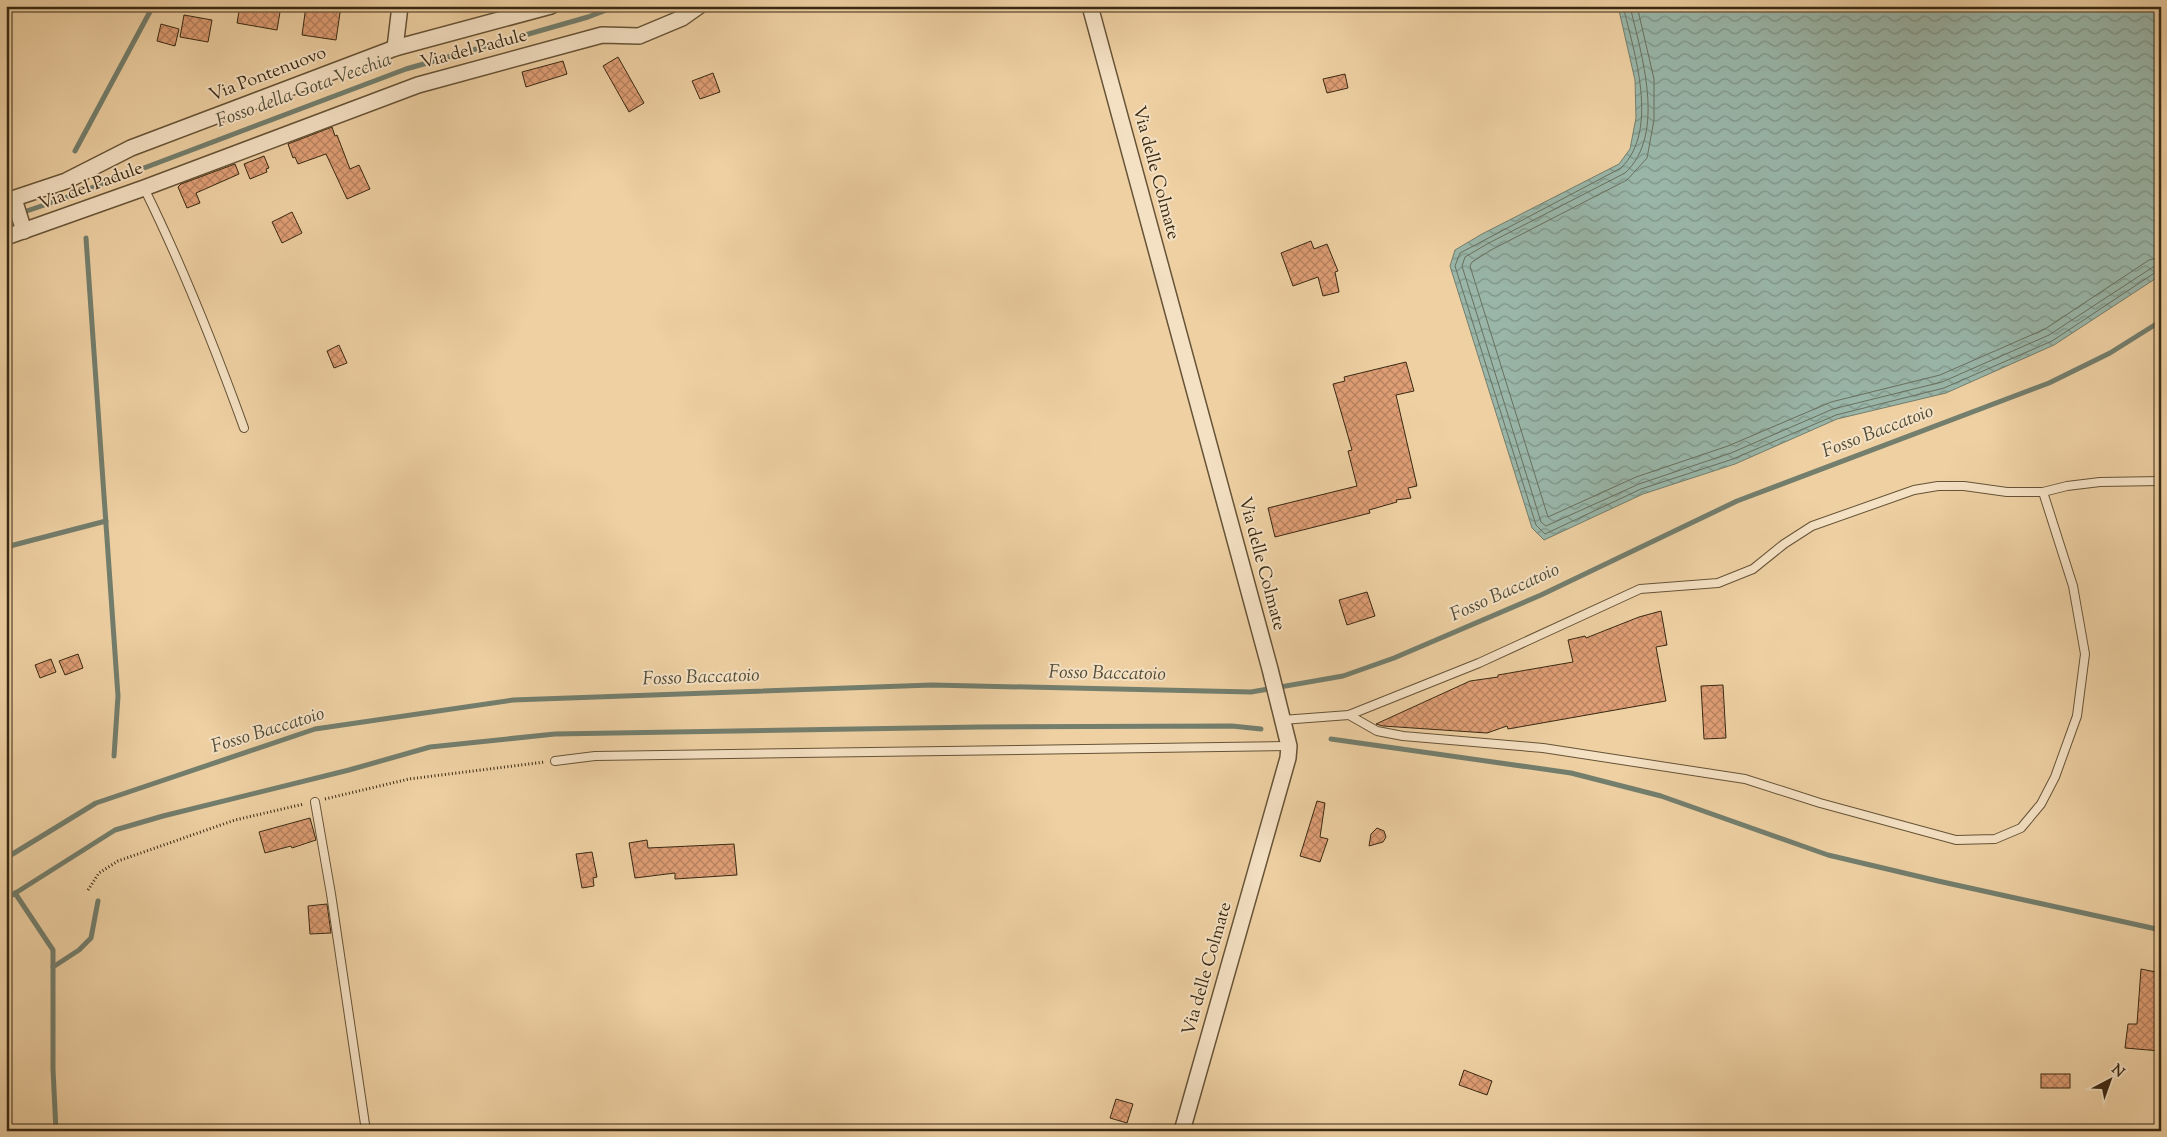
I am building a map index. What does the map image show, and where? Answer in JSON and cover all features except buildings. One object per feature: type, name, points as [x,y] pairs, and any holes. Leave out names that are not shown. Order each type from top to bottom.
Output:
[{"type":"street","points":[[395,48],[400,6]]},
{"type":"street","name":"Via Pontenuovo","points":[[12,202],[66,181],[131,148],[395,48],[551,6]]},
{"type":"street","name":"Via del Padule","points":[[6,237],[23,227],[144,188],[418,84],[602,35],[639,36],[682,18],[699,6]]},
{"type":"street","name":"Via delle Colmate","points":[[1090,6],[1270,669],[1289,746],[1288,758],[1182,1131]]},
{"type":"street","points":[[12,202],[23,227]]},
{"type":"lane","points":[[144,188],[170,240],[207,325],[244,428]]},
{"type":"lane","points":[[1282,720],[1349,715],[1479,663],[1640,589],[1718,583],[1753,569],[1784,544],[1812,526],[1914,490],[1938,486],[1964,486],[2007,492],[2043,492],[2067,486],[2100,482],[2161,480]]},
{"type":"lane","points":[[1349,715],[1378,731],[1403,736],[1543,748],[1746,779],[1820,803],[1956,840],[1995,839],[2021,828],[2041,804],[2055,777],[2076,716],[2085,654],[2073,586],[2043,492]]},
{"type":"lane","points":[[556,761],[595,756],[1289,746]]},
{"type":"lane","points":[[314,802],[332,903],[366,1131]]},
{"type":"water","points":[[1618,6],[2161,6],[2161,275],[2054,345],[1946,393],[1837,419],[1735,464],[1643,494],[1544,540],[1532,528],[1450,266],[1455,250],[1482,234],[1619,164],[1630,149],[1636,118],[1635,80]]},
{"type":"waterway","points":[[75,151],[153,6]]},
{"type":"waterway","name":"Fosso della Gota Vecchia","points":[[6,218],[62,199],[406,69],[588,17],[617,6]]},
{"type":"waterway","points":[[86,238],[118,696],[114,756]]},
{"type":"waterway","name":"Fosso Baccatoio","points":[[6,858],[96,803],[315,729],[513,700],[932,685],[1251,692],[1343,676],[1394,658],[1541,595],[1737,501],[2049,383],[2110,353],[2161,321]]},
{"type":"waterway","points":[[6,547],[106,521]]},
{"type":"waterway","points":[[6,899],[115,830],[163,816],[349,770],[430,747],[555,734],[979,727],[1232,726],[1261,729]]},
{"type":"waterway","points":[[1331,739],[1571,773],[1661,796],[1828,855],[2161,930]]},
{"type":"waterway","points":[[15,893],[53,950],[53,1069],[56,1131]]},
{"type":"waterway","points":[[53,967],[79,950],[91,938],[98,901]]}]
